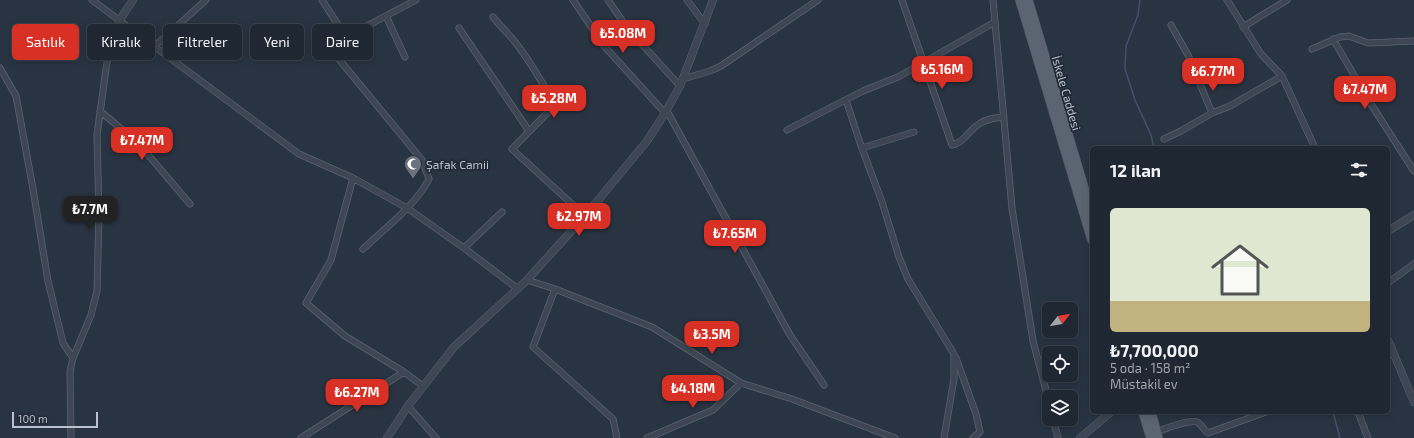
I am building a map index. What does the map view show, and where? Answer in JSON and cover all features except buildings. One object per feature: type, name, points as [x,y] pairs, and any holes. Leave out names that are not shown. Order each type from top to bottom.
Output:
[{"type":"main road","points":[[1020,0],[1090,233]]},
{"type":"main road","name":"İskele Caddesi","points":[[1028,0],[1090,209]]},
{"type":"main road","points":[[1144,414],[1155,436]]},
{"type":"main road","points":[[1151,414],[1155,436]]},
{"type":"street","points":[[92,0],[123,24]]},
{"type":"street","points":[[71,438],[70,371],[72,358],[91,315],[97,292],[99,216],[97,135],[100,111],[109,51],[119,21],[133,0]]},
{"type":"street","points":[[155,46],[206,0]]},
{"type":"street","points":[[322,0],[338,24]]},
{"type":"street","points":[[573,0],[605,46],[666,112],[790,335],[824,385]]},
{"type":"street","points":[[608,0],[628,29],[681,82]]},
{"type":"street","points":[[687,0],[705,24]]},
{"type":"street","points":[[387,438],[408,406],[454,347],[527,280],[585,216],[647,140],[666,112],[681,82],[705,24],[713,0]]},
{"type":"street","points":[[681,82],[721,66],[818,0]]},
{"type":"street","points":[[902,0],[952,145],[958,144],[978,124],[985,120],[1003,118]]},
{"type":"street","points":[[993,0],[1014,224],[1034,341],[1046,390]]},
{"type":"street","points":[[1226,0],[1261,54],[1282,76],[1314,146]]},
{"type":"street","points":[[1243,27],[1287,0]]},
{"type":"street","points":[[371,24],[413,1]]},
{"type":"street","points":[[386,16],[405,57]]},
{"type":"street","points":[[493,17],[515,41],[555,105],[512,149],[585,216]]},
{"type":"street","points":[[787,130],[863,91],[898,77],[995,22]]},
{"type":"street","points":[[1171,25],[1188,55],[1212,113]]},
{"type":"street","points":[[459,28],[530,131]]},
{"type":"street","points":[[1312,49],[1340,37],[1349,36],[1368,43],[1414,41]]},
{"type":"street","points":[[1333,40],[1369,101],[1414,171]]},
{"type":"street","points":[[155,48],[299,154],[353,178],[407,208],[464,248],[518,289]]},
{"type":"street","points":[[340,60],[422,160],[429,179],[424,189],[407,208],[364,249]]},
{"type":"street","points":[[0,68],[16,96],[48,281],[63,343],[72,358]]},
{"type":"street","points":[[1164,139],[1212,113],[1230,106],[1282,76]]},
{"type":"street","points":[[846,100],[882,202],[899,257],[908,279],[954,354],[976,414],[980,432],[973,438]]},
{"type":"street","points":[[100,111],[138,143],[190,204]]},
{"type":"street","points":[[862,148],[914,132]]},
{"type":"street","points":[[353,178],[331,260],[306,303],[345,336],[404,372],[423,386]]},
{"type":"street","points":[[464,248],[502,212]]},
{"type":"street","points":[[1390,229],[1414,214]]},
{"type":"street","points":[[1390,281],[1414,264]]},
{"type":"street","points":[[527,280],[555,289],[652,328],[741,383],[792,399],[895,438]]},
{"type":"street","points":[[555,289],[533,347],[613,419],[617,438]]},
{"type":"street","points":[[1390,345],[1414,402]]},
{"type":"street","points":[[944,438],[954,379],[954,354]]},
{"type":"street","points":[[302,438],[404,372]]},
{"type":"street","points":[[647,438],[713,410],[741,383]]},
{"type":"street","points":[[408,406],[436,438]]},
{"type":"street","points":[[1080,438],[1108,414]]},
{"type":"street","points":[[1155,436],[1195,421],[1199,423],[1208,433],[1260,414]]},
{"type":"street","points":[[1359,414],[1368,438]]},
{"type":"street","points":[[1055,426],[1058,438]]},
{"type":"waterway","points":[[1140,0],[1138,15],[1126,46],[1125,69],[1135,100],[1151,135],[1154,146]]},
{"type":"waterway","points":[[1334,414],[1340,438]]},
{"type":"place","name":"Şafak Camii","points":[[413,179]]}]
